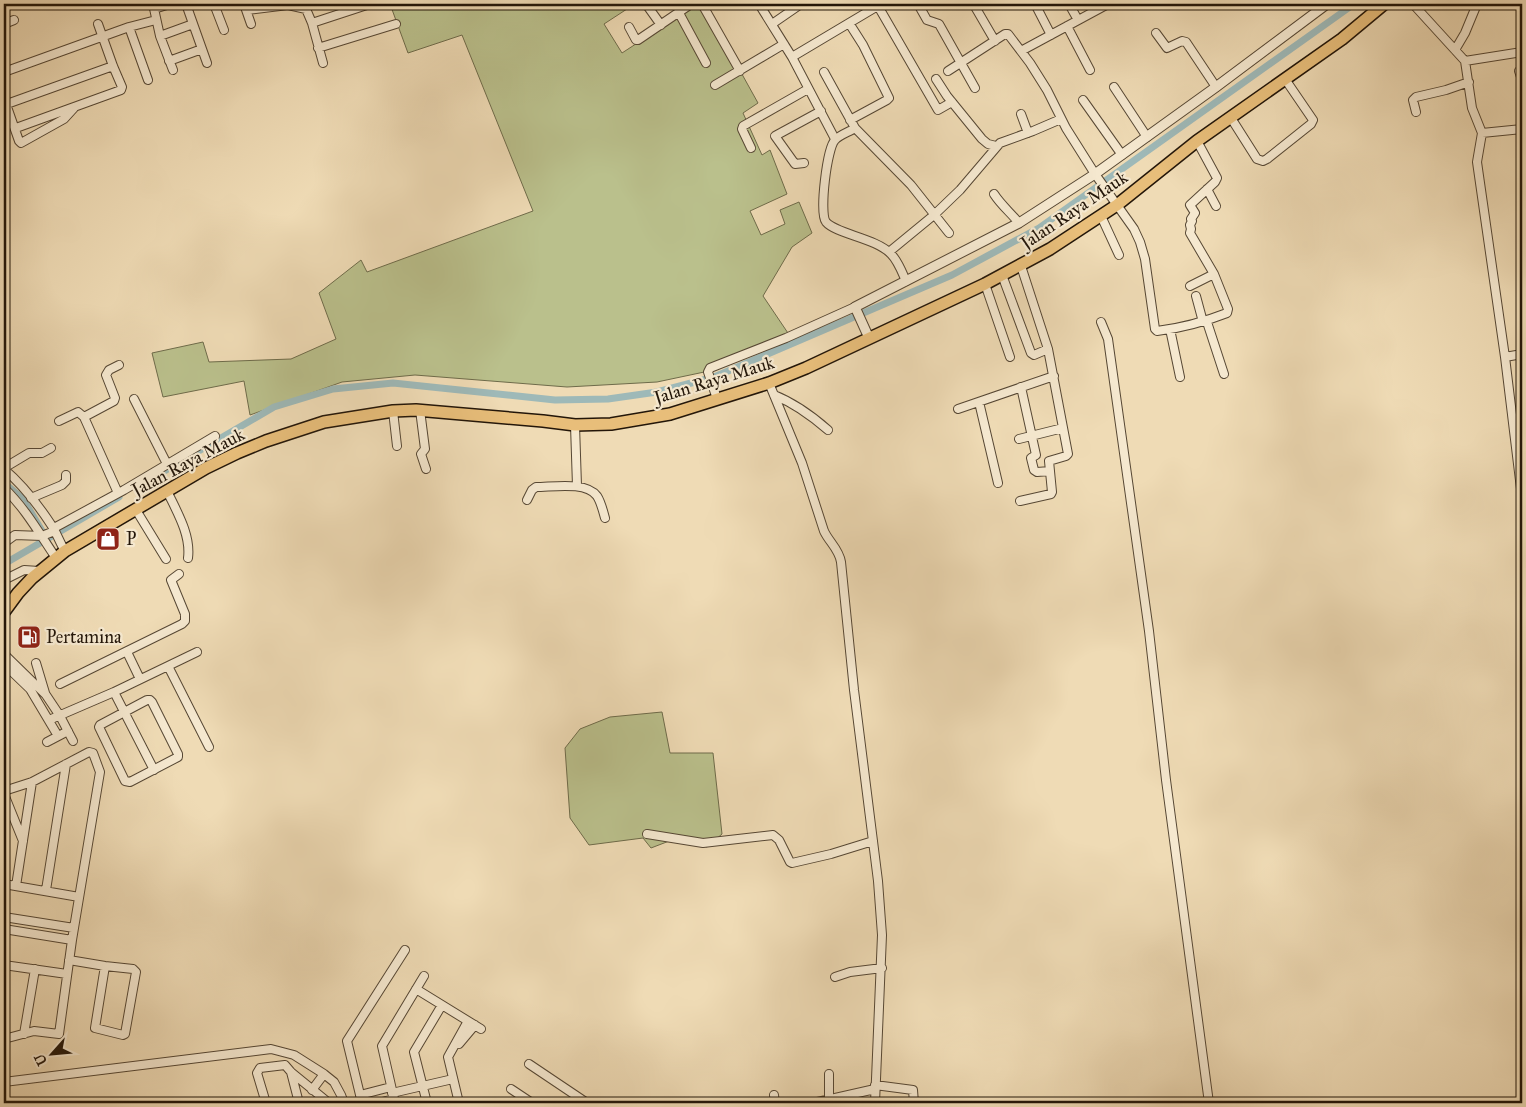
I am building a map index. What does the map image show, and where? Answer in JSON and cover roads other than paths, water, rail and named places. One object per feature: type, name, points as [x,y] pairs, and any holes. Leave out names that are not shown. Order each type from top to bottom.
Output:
[{"type":"main road","name":"Jalan Raya Mauk","points":[[4,612],[18,593],[59,551],[136,510],[206,468],[237,453],[283,435],[324,422],[393,411],[420,410],[543,421],[575,426],[628,422],[670,414],[717,396],[769,383],[806,368],[868,335],[985,284],[1021,266],[1101,216],[1115,203],[1197,141],[1348,35],[1384,4]]},
{"type":"street","points":[[170,4],[154,6],[160,36],[173,70]]},
{"type":"street","points":[[186,4],[207,62]]},
{"type":"street","points":[[214,4],[224,30]]},
{"type":"street","points":[[312,22],[370,4]]},
{"type":"street","points":[[646,4],[660,25]]},
{"type":"street","points":[[628,27],[636,40],[638,40],[680,9],[691,4]]},
{"type":"street","points":[[702,4],[740,72]]},
{"type":"street","points":[[759,4],[792,57],[835,139]]},
{"type":"street","points":[[772,24],[801,4]]},
{"type":"street","points":[[918,4],[927,20],[939,24],[976,88]]},
{"type":"street","points":[[1035,4],[1051,35]]},
{"type":"street","points":[[1070,4],[1078,20]]},
{"type":"street","points":[[1021,51],[1108,4]]},
{"type":"street","points":[[717,396],[709,375],[708,370],[710,368],[856,310],[906,280],[1019,223],[1097,176],[1122,155],[1327,4]]},
{"type":"street","points":[[1414,4],[1465,61],[1472,108],[1482,133],[1477,162],[1505,357],[1522,497]]},
{"type":"street","points":[[1455,50],[1478,4]]},
{"type":"street","points":[[251,24],[246,7],[288,5],[306,10],[312,22],[323,64]]},
{"type":"street","points":[[792,57],[880,5],[938,110],[952,102]]},
{"type":"street","points":[[974,5],[995,41]]},
{"type":"street","points":[[680,9],[706,63]]},
{"type":"street","points":[[4,24],[14,20]]},
{"type":"street","points":[[4,72],[130,27],[156,20]]},
{"type":"street","points":[[849,23],[863,45],[889,98],[850,120]]},
{"type":"street","points":[[16,128],[121,90],[122,87],[98,24]]},
{"type":"street","points":[[160,36],[193,24]]},
{"type":"street","points":[[318,48],[396,24]]},
{"type":"street","points":[[1068,26],[1090,70]]},
{"type":"street","points":[[130,27],[148,80]]},
{"type":"street","points":[[1156,32],[1166,48],[1182,41],[1186,42],[1216,87]]},
{"type":"street","points":[[948,71],[1005,34],[1008,34],[1047,90],[1060,119],[1134,229],[1145,259],[1155,329],[1157,331],[1205,322],[1228,313],[1214,274],[1190,233],[1191,218],[1194,213],[1190,205],[1217,180],[1217,176],[1197,141]]},
{"type":"street","points":[[715,85],[740,72],[784,44]]},
{"type":"street","points":[[169,61],[202,49]]},
{"type":"street","points":[[1465,61],[1522,52]]},
{"type":"street","points":[[76,106],[64,120],[24,142],[19,141],[16,128],[5,105],[113,66]]},
{"type":"street","points":[[1519,71],[1522,80]]},
{"type":"street","points":[[824,72],[855,128],[911,185],[948,233]]},
{"type":"street","points":[[936,79],[982,139],[988,144],[996,146]]},
{"type":"street","points":[[1230,118],[1257,159],[1267,160],[1311,124],[1313,120],[1285,79]]},
{"type":"street","points":[[1416,112],[1413,100],[1416,97],[1469,82]]},
{"type":"street","points":[[1114,87],[1147,137]]},
{"type":"street","points":[[751,148],[742,129],[743,126],[808,89]]},
{"type":"street","points":[[1083,100],[1122,155]]},
{"type":"street","points":[[804,163],[794,164],[775,136],[821,111]]},
{"type":"street","points":[[1021,114],[1028,133]]},
{"type":"street","points":[[889,252],[934,215],[960,190],[996,146],[1005,140],[1028,133],[1060,119]]},
{"type":"street","points":[[855,128],[835,139],[831,148],[823,193],[824,217],[828,224],[839,230],[867,240],[889,252],[906,280]]},
{"type":"street","points":[[1482,133],[1522,129]]},
{"type":"street","points":[[1207,189],[1216,206]]},
{"type":"street","points":[[994,194],[1019,223]]},
{"type":"street","points":[[1101,216],[1119,255]]},
{"type":"street","points":[[1020,501],[1051,494],[1049,461],[1068,454],[1048,349],[1021,266]]},
{"type":"street","points":[[1190,286],[1214,274]]},
{"type":"street","points":[[1002,275],[1031,354],[1034,355],[1048,349]]},
{"type":"street","points":[[985,284],[1010,357]]},
{"type":"street","points":[[1196,296],[1224,374]]},
{"type":"street","points":[[856,310],[868,335]]},
{"type":"street","points":[[1101,322],[1108,339],[1149,631],[1166,780],[1209,1103]]},
{"type":"street","points":[[1170,329],[1180,377]]},
{"type":"street","points":[[1505,357],[1522,354]]},
{"type":"street","points":[[84,418],[114,401],[106,374],[109,370],[119,365]]},
{"type":"street","points":[[958,409],[1054,376]]},
{"type":"street","points":[[769,383],[802,463],[824,531],[840,555],[854,690],[878,881],[882,935],[875,1103]]},
{"type":"street","points":[[1021,387],[1036,455],[1031,458],[1035,471],[1050,471]]},
{"type":"street","points":[[774,395],[783,398],[811,416],[828,430]]},
{"type":"street","points":[[134,399],[167,464]]},
{"type":"street","points":[[979,402],[998,483]]},
{"type":"street","points":[[420,410],[425,449],[421,454],[426,470]]},
{"type":"street","points":[[393,411],[398,446]]},
{"type":"street","points":[[59,421],[78,412],[84,418],[118,493]]},
{"type":"street","points":[[575,426],[577,486]]},
{"type":"street","points":[[1019,439],[1063,428]]},
{"type":"street","points":[[4,543],[15,536],[43,537],[215,436]]},
{"type":"street","points":[[51,448],[42,453],[29,453],[4,468],[31,498],[53,530],[59,551]]},
{"type":"street","points":[[31,498],[62,485],[66,481],[66,475]]},
{"type":"street","points":[[527,500],[532,490],[536,487],[577,486],[589,489],[597,496],[605,518]]},
{"type":"street","points":[[4,488],[15,498],[43,537],[59,551]]},
{"type":"street","points":[[167,491],[183,524],[189,551],[188,558]]},
{"type":"street","points":[[136,510],[166,559]]},
{"type":"street","points":[[4,580],[24,570],[39,571]]},
{"type":"street","points":[[60,684],[182,624],[185,621],[185,614],[171,580],[179,574]]},
{"type":"street","points":[[127,652],[140,679]]},
{"type":"street","points":[[49,720],[114,692],[197,652]]},
{"type":"street","points":[[4,654],[33,686],[58,736]]},
{"type":"street","points":[[36,663],[46,695],[60,716],[73,742]]},
{"type":"street","points":[[4,664],[46,695]]},
{"type":"street","points":[[168,666],[209,747]]},
{"type":"street","points":[[114,692],[154,770]]},
{"type":"street","points":[[150,700],[178,757],[130,782],[126,780],[99,728],[102,724],[124,712],[150,700]]},
{"type":"street","points":[[47,742],[68,731]]},
{"type":"street","points":[[4,1039],[34,1031],[59,1034],[72,940],[100,772],[92,752],[32,782],[4,792],[24,842]]},
{"type":"street","points":[[46,890],[66,764]]},
{"type":"street","points":[[16,886],[32,782]]},
{"type":"street","points":[[647,834],[703,843],[772,835],[779,840],[792,863],[831,854],[873,840]]},
{"type":"street","points":[[4,884],[79,897]]},
{"type":"street","points":[[4,917],[74,928]]},
{"type":"street","points":[[4,929],[72,940]]},
{"type":"street","points":[[361,1099],[347,1041],[405,950]]},
{"type":"street","points":[[69,960],[133,969],[136,972],[125,1034],[123,1035],[95,1028],[105,966]]},
{"type":"street","points":[[4,966],[67,974]]},
{"type":"street","points":[[835,977],[850,972],[882,968]]},
{"type":"street","points":[[24,1034],[35,969]]},
{"type":"street","points":[[393,1096],[382,1046],[424,976]]},
{"type":"street","points":[[416,989],[475,1025],[448,1057],[459,1103]]},
{"type":"street","points":[[427,1103],[414,1052],[442,1005]]},
{"type":"street","points":[[4,1082],[271,1049],[294,1055],[324,1074],[334,1082],[346,1103],[361,1099],[393,1096]]},
{"type":"street","points":[[529,1064],[576,1101],[587,1103]]},
{"type":"street","points":[[266,1103],[257,1073],[258,1070],[260,1068],[285,1065],[324,1103]]},
{"type":"street","points":[[291,1072],[298,1103]]},
{"type":"street","points":[[312,1090],[324,1074]]},
{"type":"street","points":[[829,1074],[829,1099]]},
{"type":"street","points":[[378,1103],[423,1086],[453,1079]]},
{"type":"street","points":[[813,1103],[875,1087],[913,1090],[914,1103]]},
{"type":"street","points":[[511,1089],[532,1103]]},
{"type":"waterway","points":[[137,487],[274,407],[333,389],[393,383],[555,400],[608,399],[657,392],[714,377],[952,275],[1039,228],[1354,4]]},
{"type":"waterway","points":[[4,483],[23,499],[45,536]]},
{"type":"waterway","points":[[4,564],[119,497]]},
{"type":"place","name":"P","points":[[108,539]]},
{"type":"place","name":"Pertamina","points":[[29,637]]}]
